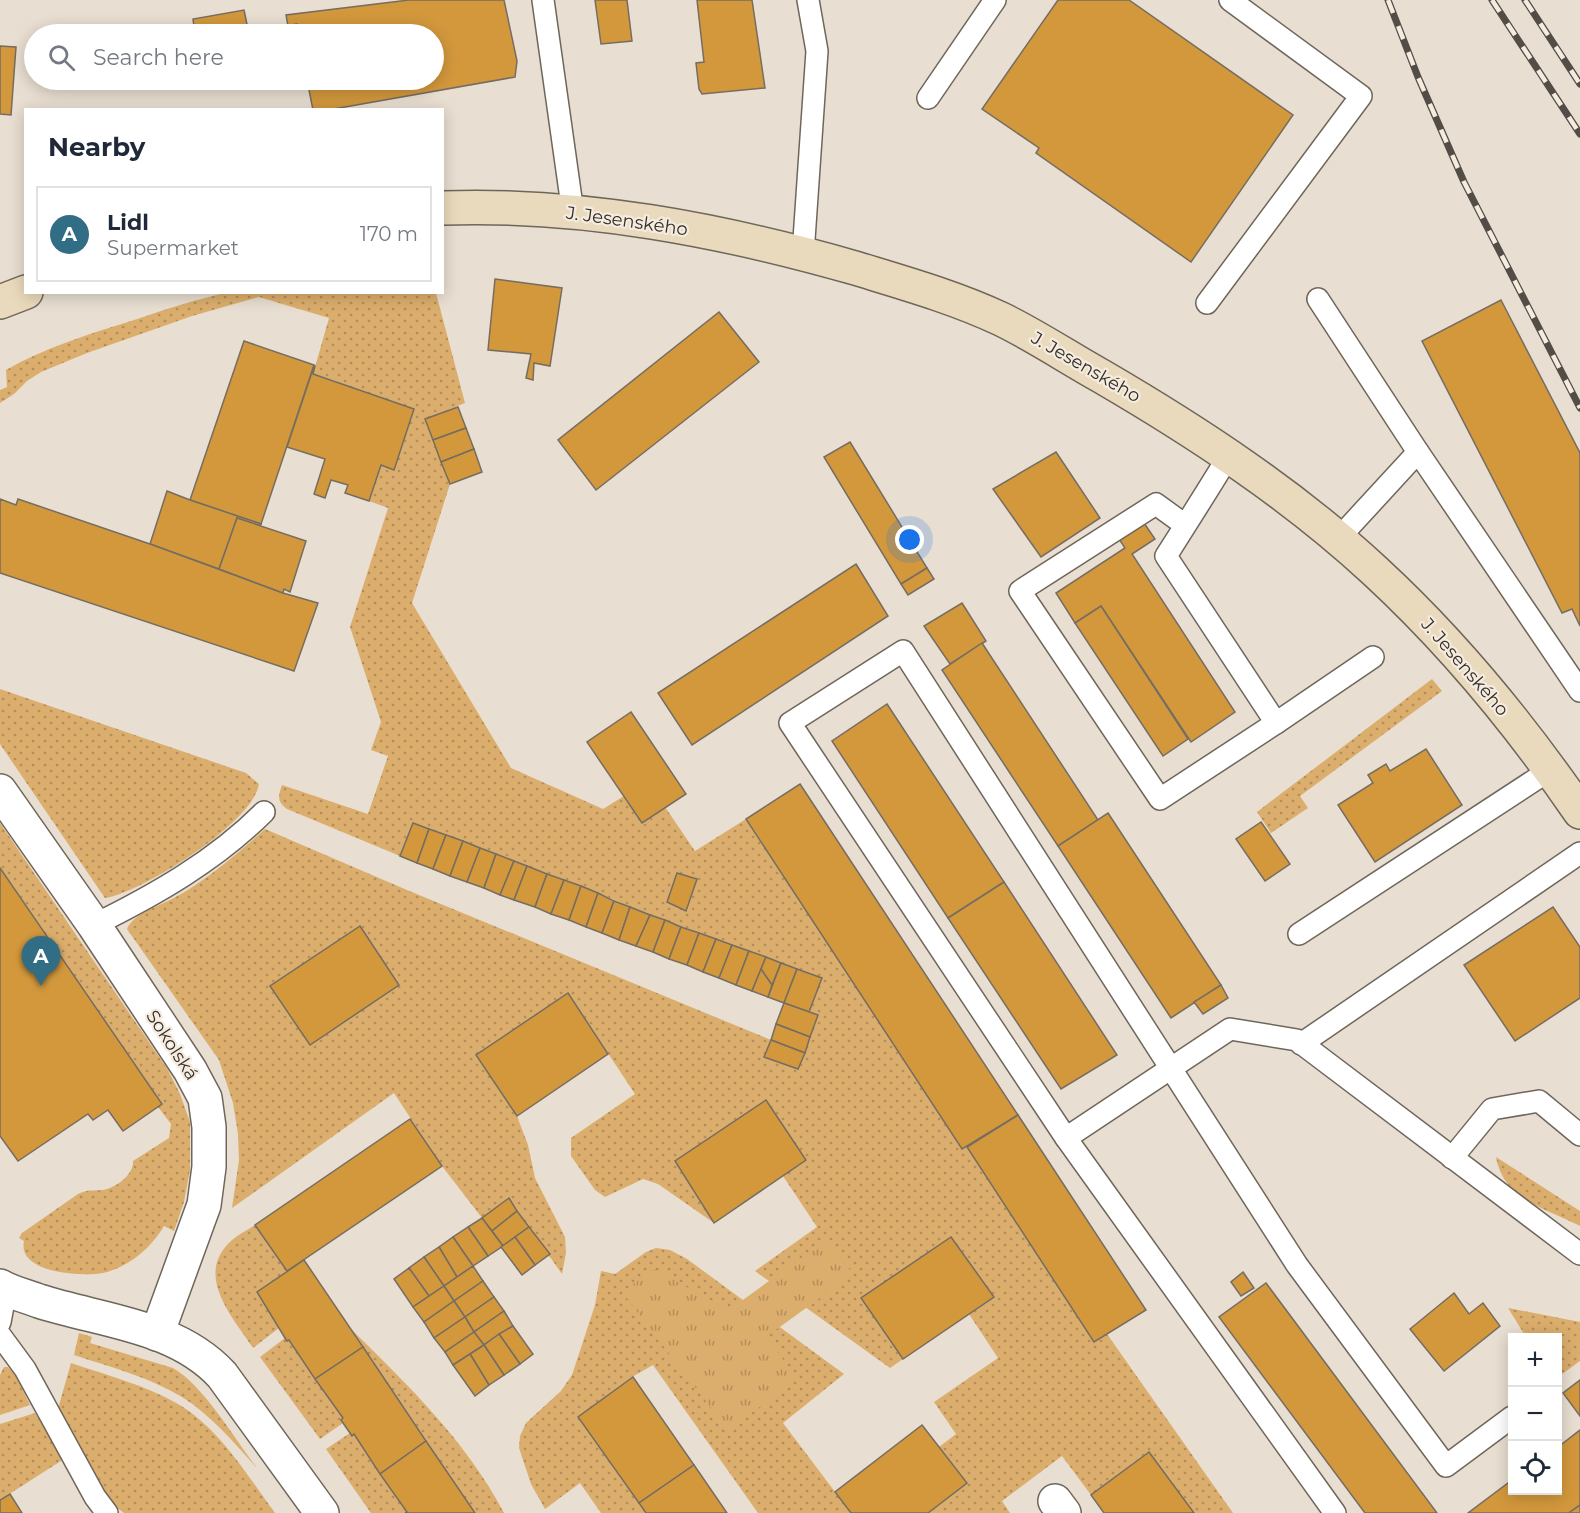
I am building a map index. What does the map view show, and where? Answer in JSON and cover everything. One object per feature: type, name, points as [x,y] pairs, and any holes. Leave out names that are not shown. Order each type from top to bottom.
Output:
[{"type":"street","name":"J. Jesenského","points":[[444,208],[526,209],[604,215],[689,229],[803,254],[957,300],[1040,339],[1150,404],[1228,457],[1298,507],[1376,571],[1442,638],[1485,688],[1580,812]]},
{"type":"street","points":[[0,302],[24,293]]},
{"type":"street","name":"Sokolská","points":[[0,791],[94,925],[190,1070],[205,1098],[209,1167],[204,1204],[157,1334]]},
{"type":"street","points":[[3,1288],[50,1304],[173,1339],[189,1347],[211,1363],[222,1375],[322,1513]]},
{"type":"lane","points":[[543,0],[573,213]]},
{"type":"lane","points":[[803,254],[818,51],[808,0]]},
{"type":"lane","points":[[928,98],[995,0]]},
{"type":"lane","points":[[1207,303],[1361,96],[1230,0]]},
{"type":"lane","points":[[1318,299],[1580,691]]},
{"type":"lane","points":[[1338,539],[1419,453]]},
{"type":"lane","points":[[1228,457],[1166,556],[1276,723]]},
{"type":"lane","points":[[1185,525],[1156,504],[1020,591],[1160,800],[1373,657]]},
{"type":"lane","points":[[1335,1513],[1066,1138],[790,723],[903,651],[1297,1265],[1446,1466],[1508,1420]]},
{"type":"lane","points":[[1299,934],[1550,770]]},
{"type":"lane","points":[[94,925],[137,904],[173,882],[242,834],[264,812]]},
{"type":"lane","points":[[1301,1044],[1580,853]]},
{"type":"lane","points":[[1066,1138],[1230,1029],[1297,1040],[1580,1254]]},
{"type":"lane","points":[[1452,1158],[1492,1109],[1539,1101],[1580,1135]]},
{"type":"lane","points":[[0,1322],[3,1288]]},
{"type":"lane","points":[[0,1335],[25,1370],[95,1497],[107,1513]]},
{"type":"green space","points":[[222,294],[436,294],[465,403],[426,419],[450,484],[412,603],[511,768],[603,809],[624,796],[665,807],[695,851],[746,819],[962,1149],[967,1147],[1094,1341],[1107,1334],[1233,1513],[1194,1513],[1148,1452],[1091,1495],[1062,1456],[1002,1501],[1010,1513],[928,1513],[967,1483],[939,1447],[956,1434],[934,1402],[998,1358],[969,1314],[994,1297],[951,1237],[862,1298],[903,1359],[890,1368],[755,1271],[817,1227],[783,1176],[806,1160],[765,1100],[675,1161],[714,1223],[658,1184],[643,1179],[605,1197],[595,1190],[571,1156],[571,1138],[635,1094],[568,993],[476,1055],[517,1116],[528,1145],[535,1178],[565,1237],[566,1253],[562,1274],[509,1199],[482,1218],[442,1166],[394,1093],[232,1208],[239,1160],[238,1134],[233,1103],[219,1060],[127,929],[140,915],[185,892],[209,876],[265,829],[771,1040],[765,1057],[798,1068],[810,1037],[809,1012],[822,978],[650,915],[581,886],[413,823],[400,856],[287,809],[281,804],[279,796],[282,785],[368,814],[388,756],[371,750],[381,722],[350,627],[388,508],[369,501],[381,465],[336,381],[313,374],[329,318],[259,297],[192,316],[87,353],[41,372],[0,403],[0,390],[7,387],[6,370],[21,362],[83,336]]},
{"type":"green space","points":[[1432,679],[1442,691],[1300,796],[1308,808],[1271,833],[1257,812]]},
{"type":"green space","points":[[0,689],[246,773],[259,784],[252,800],[238,817],[217,836],[168,870],[122,893],[105,898],[0,744]]},
{"type":"green space","points":[[0,823],[168,1070],[190,1122],[190,1170],[184,1202],[174,1231],[164,1226],[153,1242],[138,1256],[122,1266],[103,1273],[67,1273],[40,1266],[30,1260],[25,1252],[24,1241],[19,1238],[22,1233],[78,1194],[108,1189],[118,1184],[131,1171],[133,1161],[169,1138],[171,1124],[158,1107],[162,1104],[0,868]]},
{"type":"green space","points":[[1496,1157],[1580,1211],[1580,1226],[1540,1208],[1517,1193],[1500,1171]]},
{"type":"green space","points":[[255,1225],[287,1271],[257,1292],[279,1328],[253,1348],[221,1297],[216,1270],[219,1257],[228,1244]]},
{"type":"green space","points":[[827,1239],[853,1274],[766,1337],[798,1379],[728,1430],[622,1292],[654,1269],[729,1310]]},
{"type":"green space","points":[[656,1248],[670,1250],[687,1259],[844,1374],[783,1423],[851,1513],[758,1513],[653,1365],[632,1377],[578,1417],[646,1513],[601,1513],[580,1483],[545,1509],[531,1484],[519,1448],[520,1436],[526,1423],[561,1391],[572,1375],[595,1305],[601,1271],[615,1274],[646,1252]]},
{"type":"green space","points":[[1508,1308],[1580,1322],[1580,1361],[1562,1374],[1562,1333],[1524,1333]]},
{"type":"green space","points":[[351,1329],[435,1415],[472,1462],[504,1513],[475,1513]]},
{"type":"green space","points":[[79,1333],[92,1337],[90,1343],[173,1368],[185,1376],[218,1414],[257,1468],[212,1421],[182,1397],[143,1378],[74,1355]]},
{"type":"green space","points":[[285,1338],[289,1340],[343,1418],[343,1423],[320,1439],[260,1357]]},
{"type":"green space","points":[[71,1363],[152,1391],[193,1414],[220,1439],[275,1513],[124,1513],[104,1493],[95,1480],[57,1412]]},
{"type":"green space","points":[[4,1367],[8,1367],[15,1374],[30,1405],[0,1415],[0,1375]]},
{"type":"green space","points":[[35,1413],[64,1459],[0,1500],[0,1424]]},
{"type":"green space","points":[[350,1433],[352,1436],[354,1434],[407,1512],[371,1513],[326,1449]]},
{"type":"building","points":[[409,0],[504,0],[517,61],[515,77],[444,90],[444,24],[288,24],[286,15]]},
{"type":"building","points":[[595,0],[627,0],[632,41],[601,44]]},
{"type":"building","points":[[697,0],[752,0],[765,88],[702,94],[699,89],[696,63],[704,62]]},
{"type":"building","points":[[1058,0],[1129,0],[1293,115],[1191,262],[1036,153],[1039,148],[982,109]]},
{"type":"building","points":[[244,10],[247,24],[194,24],[193,19]]},
{"type":"building","points":[[0,46],[16,47],[11,115],[0,114]]},
{"type":"building","points":[[309,90],[441,90],[339,108],[313,108]]},
{"type":"building","points":[[495,279],[562,288],[550,366],[534,363],[533,380],[526,378],[531,354],[488,350]]},
{"type":"building","points":[[1501,300],[1580,453],[1580,626],[1572,609],[1562,613],[1422,341]]},
{"type":"building","points":[[719,312],[759,362],[596,490],[558,440]]},
{"type":"building","points":[[244,341],[314,365],[261,524],[190,500]]},
{"type":"building","points":[[314,366],[313,374],[414,409],[394,470],[381,465],[369,501],[345,493],[348,485],[331,480],[325,498],[314,494],[325,459],[287,447]]},
{"type":"building","points":[[458,407],[466,428],[433,440],[425,419]]},
{"type":"building","points":[[466,428],[474,449],[441,462],[433,440]]},
{"type":"building","points":[[850,442],[927,568],[901,584],[824,457]]},
{"type":"building","points":[[474,449],[482,472],[450,484],[441,462]]},
{"type":"building","points":[[1056,452],[1100,518],[1041,557],[993,489]]},
{"type":"building","points":[[167,491],[261,524],[260,526],[237,518],[219,569],[150,544]]},
{"type":"building","points":[[0,499],[16,505],[18,499],[283,593],[318,603],[294,671],[0,573]]},
{"type":"building","points":[[237,518],[306,541],[290,592],[284,589],[283,593],[219,569]]},
{"type":"building","points":[[1144,523],[1155,539],[1132,554],[1235,712],[1191,742],[1101,606],[1075,623],[1056,593],[1125,548],[1119,539]]},
{"type":"building","points":[[856,564],[888,616],[692,745],[658,693]]},
{"type":"building","points":[[927,568],[934,579],[908,595],[901,584]]},
{"type":"building","points":[[962,603],[986,641],[950,664],[924,626]]},
{"type":"building","points":[[1101,606],[1188,739],[1163,756],[1075,623]]},
{"type":"building","points":[[982,643],[1098,820],[1058,846],[942,670]]},
{"type":"building","points":[[887,704],[1004,882],[948,918],[832,741]]},
{"type":"building","points":[[631,712],[686,794],[642,823],[587,742]]},
{"type":"building","points":[[1426,749],[1462,805],[1375,862],[1338,805],[1373,783],[1368,775],[1386,764],[1390,771]]},
{"type":"building","points":[[800,784],[1018,1115],[962,1149],[746,819]]},
{"type":"building","points":[[1108,813],[1221,985],[1171,1018],[1058,846]]},
{"type":"building","points":[[1261,822],[1290,864],[1265,881],[1236,839]]},
{"type":"building","points":[[413,823],[429,829],[417,863],[400,856]]},
{"type":"building","points":[[429,829],[446,835],[433,869],[417,863]]},
{"type":"building","points":[[446,835],[463,841],[450,876],[433,869]]},
{"type":"building","points":[[463,841],[480,848],[467,882],[450,876]]},
{"type":"building","points":[[480,848],[496,854],[484,888],[467,882]]},
{"type":"building","points":[[496,854],[514,861],[500,895],[484,888]]},
{"type":"building","points":[[514,861],[527,866],[514,900],[500,895]]},
{"type":"building","points":[[527,866],[547,874],[535,907],[514,900]]},
{"type":"building","points":[[0,868],[162,1104],[123,1131],[108,1110],[93,1120],[88,1114],[18,1161],[0,1136]]},
{"type":"building","points":[[677,873],[697,879],[686,911],[667,902]]},
{"type":"building","points":[[547,874],[564,880],[551,914],[535,907]]},
{"type":"building","points":[[564,880],[581,886],[569,920],[551,914]]},
{"type":"building","points":[[1004,882],[1117,1055],[1061,1089],[948,918]]},
{"type":"building","points":[[581,886],[598,893],[586,927],[569,920]]},
{"type":"building","points":[[598,893],[614,901],[602,933],[586,927]]},
{"type":"building","points":[[614,901],[630,907],[619,940],[602,933]]},
{"type":"building","points":[[630,907],[650,915],[636,946],[619,940]]},
{"type":"building","points":[[1553,907],[1580,947],[1580,998],[1515,1041],[1464,965]]},
{"type":"building","points":[[650,915],[665,920],[653,952],[636,946]]},
{"type":"building","points":[[665,920],[681,927],[669,959],[653,952]]},
{"type":"building","points":[[360,926],[399,985],[310,1045],[270,986]]},
{"type":"building","points":[[681,927],[699,933],[687,965],[669,959]]},
{"type":"building","points":[[699,933],[716,939],[703,972],[687,965]]},
{"type":"building","points":[[716,939],[732,945],[719,978],[703,972]]},
{"type":"building","points":[[732,945],[749,951],[736,985],[719,978]]},
{"type":"building","points":[[749,951],[766,957],[752,991],[736,985]]},
{"type":"building","points":[[766,957],[781,963],[772,985],[761,969]]},
{"type":"building","points":[[781,963],[797,969],[784,1003],[768,997]]},
{"type":"building","points":[[761,969],[772,985],[768,997],[752,991]]},
{"type":"building","points":[[797,969],[822,978],[809,1012],[784,1003]]},
{"type":"building","points":[[1221,985],[1228,998],[1203,1014],[1194,1002]]},
{"type":"building","points":[[568,993],[608,1054],[517,1116],[476,1055]]},
{"type":"building","points":[[784,1003],[818,1015],[810,1037],[776,1024]]},
{"type":"building","points":[[776,1024],[810,1037],[805,1053],[771,1040]]},
{"type":"building","points":[[771,1040],[805,1053],[798,1069],[764,1057]]},
{"type":"building","points":[[766,1100],[806,1160],[714,1223],[675,1161]]},
{"type":"building","points":[[1018,1115],[1146,1310],[1094,1342],[967,1147]]},
{"type":"building","points":[[410,1119],[442,1166],[287,1271],[255,1225]]},
{"type":"building","points":[[509,1198],[517,1211],[492,1231],[482,1218]]},
{"type":"building","points":[[517,1211],[529,1227],[503,1246],[492,1231]]},
{"type":"building","points":[[482,1218],[503,1246],[488,1256],[468,1227]]},
{"type":"building","points":[[468,1227],[488,1256],[473,1266],[453,1237]]},
{"type":"building","points":[[529,1227],[550,1254],[535,1265],[515,1237]]},
{"type":"building","points":[[453,1237],[473,1266],[457,1277],[439,1247]]},
{"type":"building","points":[[515,1237],[535,1265],[522,1275],[501,1247]]},
{"type":"building","points":[[951,1237],[994,1297],[903,1359],[861,1298]]},
{"type":"building","points":[[439,1247],[457,1277],[444,1286],[424,1257]]},
{"type":"building","points":[[424,1257],[444,1286],[429,1296],[409,1268]]},
{"type":"building","points":[[304,1260],[363,1347],[315,1379],[289,1340],[285,1338],[257,1292]]},
{"type":"building","points":[[473,1266],[483,1281],[454,1301],[444,1286]]},
{"type":"building","points":[[409,1268],[429,1296],[413,1307],[394,1279]]},
{"type":"building","points":[[1243,1272],[1254,1288],[1241,1296],[1231,1282]]},
{"type":"building","points":[[483,1281],[494,1297],[465,1317],[454,1301]]},
{"type":"building","points":[[1266,1283],[1437,1513],[1365,1513],[1219,1317]]},
{"type":"building","points":[[444,1286],[454,1301],[424,1322],[413,1307]]},
{"type":"building","points":[[1454,1293],[1469,1314],[1483,1303],[1500,1326],[1444,1371],[1410,1329]]},
{"type":"building","points":[[494,1297],[504,1311],[474,1332],[465,1317]]},
{"type":"building","points":[[454,1301],[465,1317],[434,1338],[424,1322]]},
{"type":"building","points":[[504,1311],[513,1326],[484,1345],[474,1332]]},
{"type":"building","points":[[465,1317],[474,1332],[445,1352],[434,1338]]},
{"type":"building","points":[[513,1326],[533,1354],[520,1364],[499,1334]]},
{"type":"building","points":[[474,1332],[484,1345],[453,1365],[445,1352]]},
{"type":"building","points":[[499,1334],[520,1364],[504,1375],[484,1345]]},
{"type":"building","points":[[484,1345],[504,1375],[489,1385],[470,1354]]},
{"type":"building","points":[[363,1347],[426,1441],[380,1474],[315,1379]]},
{"type":"building","points":[[470,1354],[489,1385],[475,1396],[453,1365]]},
{"type":"building","points":[[633,1377],[694,1465],[639,1503],[578,1417]]},
{"type":"building","points":[[1580,1380],[1580,1416],[1563,1393]]},
{"type":"building","points":[[922,1425],[967,1483],[928,1513],[851,1513],[835,1492]]},
{"type":"building","points":[[1580,1430],[1580,1505],[1569,1513],[1468,1513],[1508,1483],[1508,1495],[1562,1495],[1562,1444]]},
{"type":"building","points":[[426,1441],[475,1513],[405,1513],[407,1512],[380,1474]]},
{"type":"building","points":[[1149,1452],[1194,1513],[1104,1513],[1091,1495]]},
{"type":"building","points":[[694,1465],[727,1513],[646,1513],[639,1503]]},
{"type":"building","points":[[10,1494],[22,1513],[0,1513],[0,1500]]},
{"type":"building","points":[[1580,1505],[1580,1513],[1570,1512]]},
{"type":"railway","points":[[1388,0],[1418,77],[1464,182],[1580,408]]},
{"type":"railway","points":[[1492,0],[1580,134]]},
{"type":"railway","points":[[1525,0],[1580,84]]},
{"type":"place","name":"Lidl","points":[[41,986]]}]
